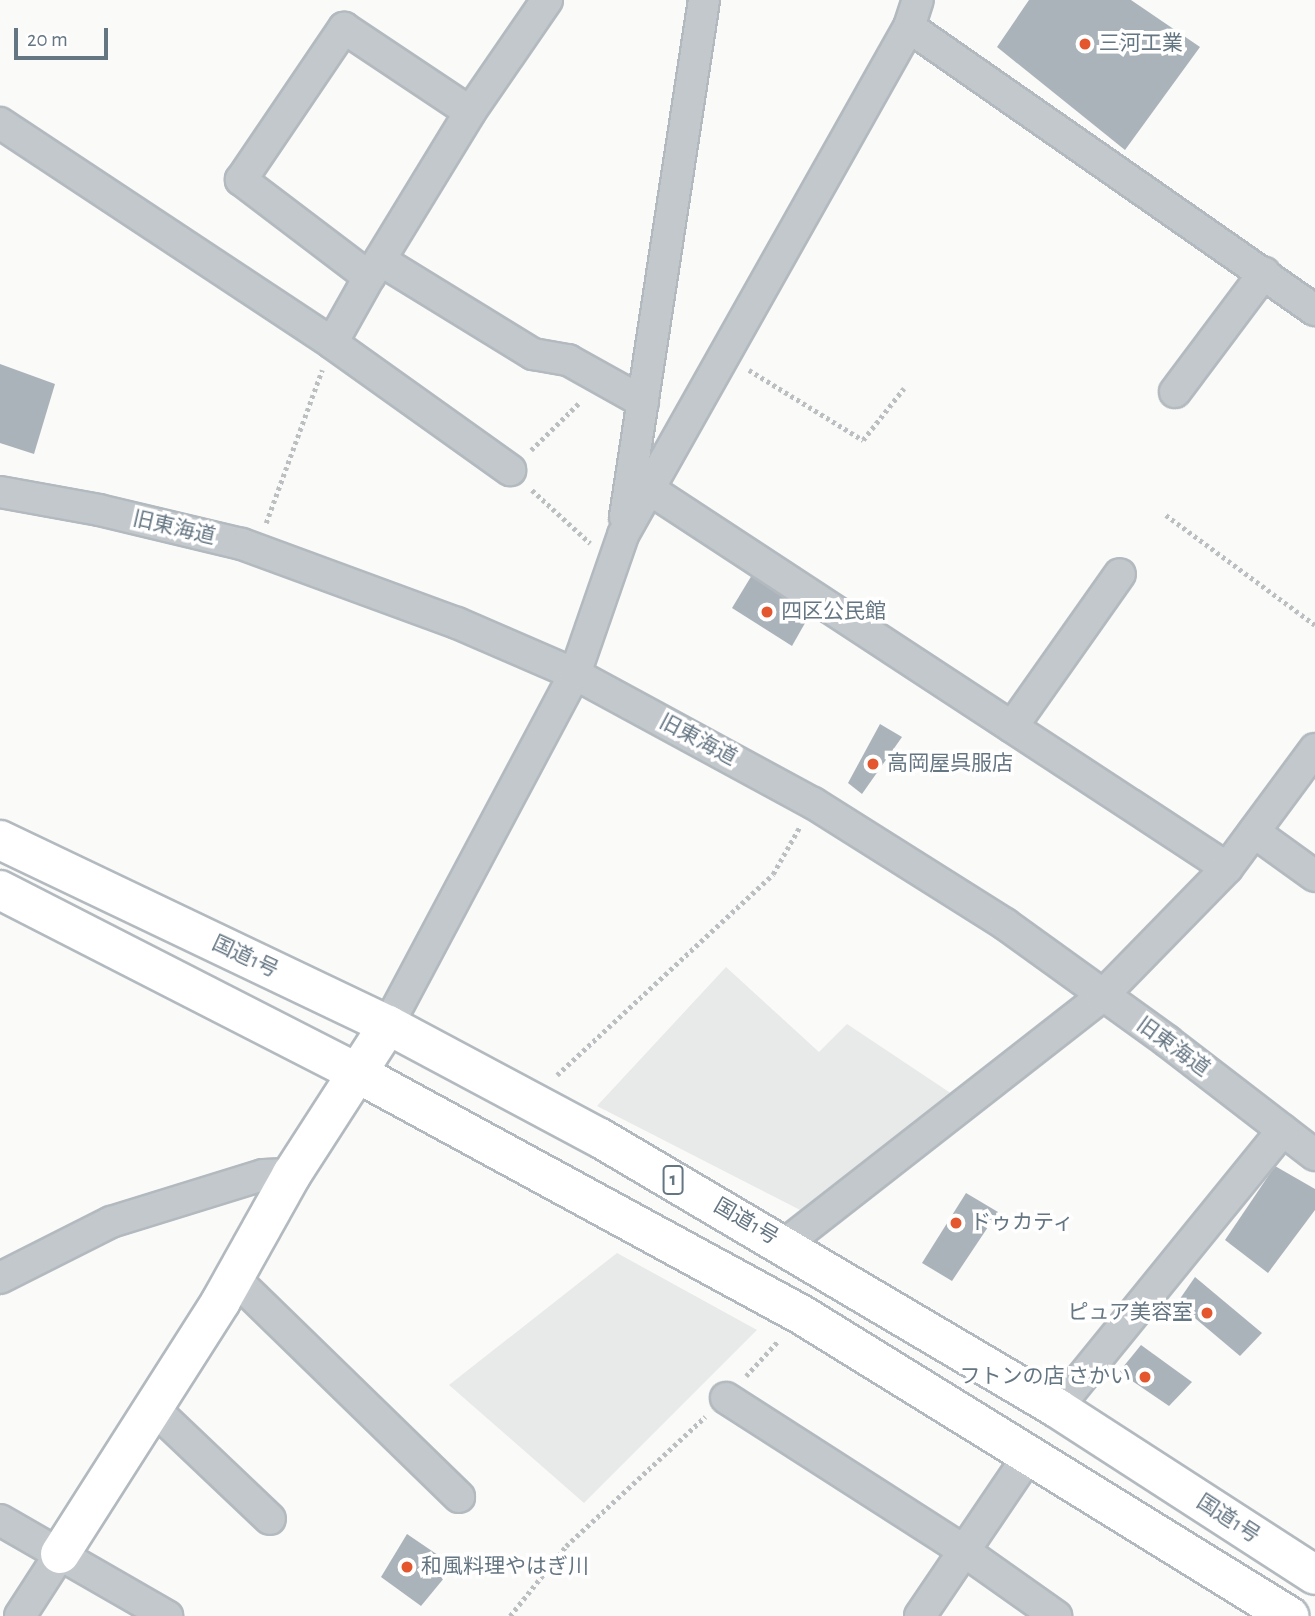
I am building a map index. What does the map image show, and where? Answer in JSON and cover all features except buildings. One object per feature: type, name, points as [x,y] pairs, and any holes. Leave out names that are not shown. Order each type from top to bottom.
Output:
[{"type":"main road","name":"国道1号","points":[[0,840],[388,1025],[529,1100],[785,1244],[1057,1408],[1315,1575]]},
{"type":"main road","points":[[0,890],[358,1073],[802,1315],[1289,1616]]},
{"type":"main road","points":[[60,1554],[234,1278],[292,1174],[388,1025]]},
{"type":"street","points":[[331,343],[470,112],[547,0]]},
{"type":"street","points":[[623,535],[704,0]]},
{"type":"street","points":[[388,1025],[575,674],[623,535],[724,355],[911,9],[1264,273],[1311,299]]},
{"type":"street","points":[[470,112],[344,28],[241,180],[374,269],[533,354],[568,360],[643,402]]},
{"type":"street","points":[[0,123],[331,343],[510,470]]},
{"type":"street","points":[[1175,392],[1264,273]]},
{"type":"street","points":[[649,489],[1227,868]]},
{"type":"street","name":"旧東海道","points":[[0,492],[99,510],[256,549],[457,623],[575,674],[813,803],[1005,924],[1167,1041],[1315,1155]]},
{"type":"street","points":[[1012,727],[1120,574]]},
{"type":"street","points":[[785,1244],[1102,996],[1227,868],[1315,749]]},
{"type":"street","points":[[1254,832],[1315,876]]},
{"type":"street","points":[[1057,1408],[1283,1130]]},
{"type":"street","points":[[0,1278],[111,1222],[263,1175],[292,1174]]},
{"type":"street","points":[[234,1278],[459,1497]]},
{"type":"street","points":[[726,1398],[964,1551],[1056,1616]]},
{"type":"street","points":[[153,1408],[270,1519]]},
{"type":"street","points":[[920,1616],[1029,1455]]},
{"type":"street","points":[[0,1520],[167,1616]]},
{"type":"street","points":[[20,1616],[60,1554]]},
{"type":"path","points":[[256,549],[331,343]]},
{"type":"path","points":[[724,355],[863,440],[904,388]]},
{"type":"path","points":[[603,380],[510,470],[612,564]]},
{"type":"path","points":[[1166,515],[1315,625]]},
{"type":"path","points":[[529,1100],[773,874],[813,803]]},
{"type":"path","points":[[510,1616],[566,1546],[726,1398],[802,1315]]},
{"type":"shaded area","points":[[726,967],[819,1052],[847,1024],[961,1100],[812,1216],[597,1106]]},
{"type":"shaded area","points":[[617,1253],[757,1330],[584,1503],[449,1385]]},
{"type":"place","name":"三河工業","points":[[1085,44]]},
{"type":"place","name":"四区公民館","points":[[767,612]]},
{"type":"place","name":"高岡屋呉服店","points":[[873,764]]},
{"type":"place","name":"ドゥカティ","points":[[956,1223]]},
{"type":"place","name":"ピュア美容室","points":[[1207,1313]]},
{"type":"place","name":"フトンの店 さかい","points":[[1145,1377]]},
{"type":"place","name":"和風料理やはぎ川","points":[[407,1567]]}]
